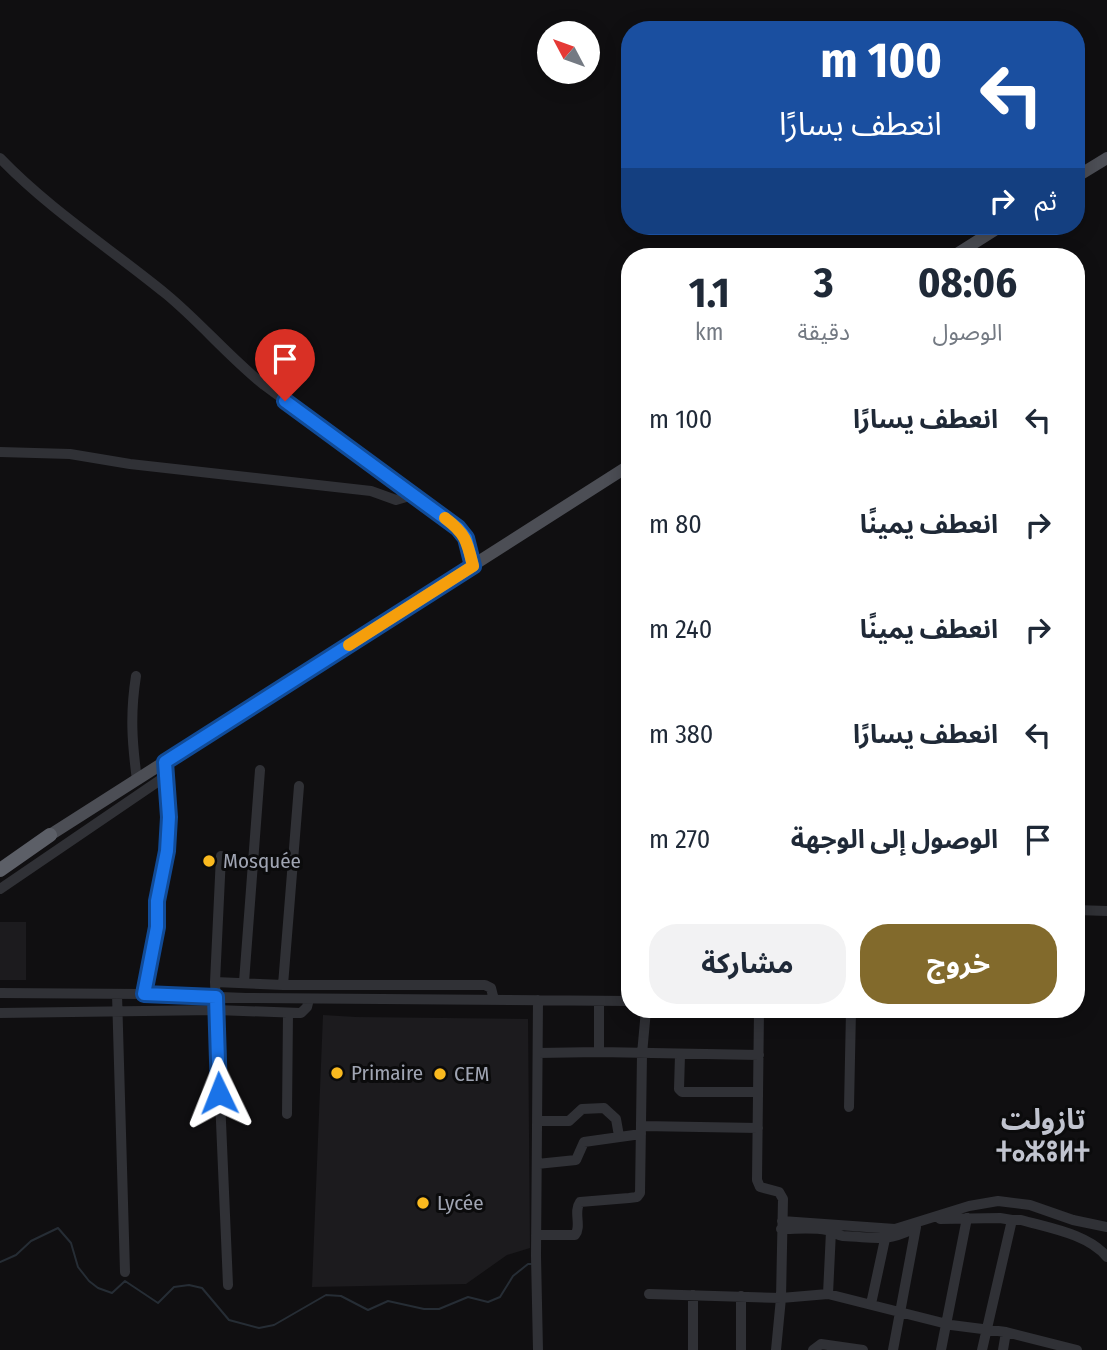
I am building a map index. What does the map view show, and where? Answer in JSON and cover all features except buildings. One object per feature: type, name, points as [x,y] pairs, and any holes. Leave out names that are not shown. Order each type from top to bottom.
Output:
[{"type":"highway","points":[[0,868],[50,835]]},
{"type":"main road","points":[[1085,171],[1107,158]]},
{"type":"main road","points":[[966,248],[987,235]]},
{"type":"main road","points":[[50,835],[137,780],[165,769],[621,471]]},
{"type":"street","points":[[0,158],[29,186],[182,307],[264,385],[463,533],[473,566]]},
{"type":"street","points":[[0,452],[70,454],[130,464],[371,491],[393,500],[413,495]]},
{"type":"street","points":[[136,676],[132,696],[131,731],[137,780]]},
{"type":"street","points":[[0,889],[165,769]]},
{"type":"street","points":[[144,994],[157,927],[157,901],[167,851],[169,817],[165,769]]},
{"type":"street","points":[[244,982],[260,770]]},
{"type":"street","points":[[283,985],[299,786]]},
{"type":"street","points":[[221,856],[215,982],[228,1285]]},
{"type":"street","points":[[1085,910],[1107,911]]},
{"type":"street","points":[[215,982],[283,985],[485,985],[492,988],[494,1000]]},
{"type":"street","points":[[0,993],[621,1001]]},
{"type":"street","points":[[117,993],[115,1010],[125,1272]]},
{"type":"street","points":[[0,1013],[216,1010],[301,1013],[307,1007],[309,999]]},
{"type":"street","points":[[538,1000],[538,1350]]},
{"type":"street","points":[[598,1052],[599,1001]]},
{"type":"street","points":[[287,1114],[288,1013]]},
{"type":"street","points":[[536,1235],[577,1234],[577,1206],[580,1202],[639,1195],[645,1018]]},
{"type":"street","points":[[759,1018],[757,1183],[781,1195],[781,1298],[776,1350]]},
{"type":"street","points":[[849,1107],[851,1018]]},
{"type":"street","points":[[538,1053],[759,1055]]},
{"type":"street","points":[[680,1055],[679,1089],[682,1092],[758,1092]]},
{"type":"street","points":[[537,1121],[569,1121],[582,1109],[604,1108],[616,1119],[619,1136]]},
{"type":"street","points":[[537,1164],[576,1160],[584,1142],[641,1130],[758,1128]]},
{"type":"street","points":[[782,1225],[895,1229],[969,1206],[998,1201],[1030,1205],[1080,1223],[1107,1227]]},
{"type":"street","points":[[782,1225],[831,1231],[843,1236],[885,1239],[895,1238],[934,1220],[1000,1217],[1021,1220],[1080,1239],[1100,1249],[1107,1257]]},
{"type":"street","points":[[940,1350],[967,1218]]},
{"type":"street","points":[[982,1350],[1012,1220]]},
{"type":"street","points":[[893,1350],[916,1227]]},
{"type":"street","points":[[828,1294],[831,1231]]},
{"type":"street","points":[[872,1304],[885,1239]]},
{"type":"street","points":[[649,1294],[781,1298],[828,1294],[947,1323],[1006,1332],[1077,1350]]},
{"type":"street","points":[[693,1295],[693,1350]]},
{"type":"street","points":[[741,1297],[741,1350]]},
{"type":"street","points":[[1003,1350],[1006,1332]]},
{"type":"street","points":[[813,1350],[821,1344],[863,1350]]},
{"type":"shaded area","points":[[0,922],[26,922],[26,980],[0,980]]},
{"type":"shaded area","points":[[323,1015],[528,1019],[530,1248],[507,1255],[466,1284],[312,1287]]},
{"type":"waterway","points":[[0,1262],[16,1255],[31,1241],[58,1228],[71,1243],[78,1267],[98,1288],[112,1293],[125,1281],[158,1303],[174,1287],[189,1285],[202,1288],[229,1320],[259,1328],[274,1325],[326,1295],[341,1296],[368,1310],[388,1301],[424,1309],[439,1309],[468,1297],[488,1302],[500,1297],[513,1276],[531,1264]]},
{"type":"slow traffic","points":[[349,645],[473,566],[466,538],[445,518]]},
{"type":"place","name":"Mosquée","points":[[209,861]]},
{"type":"place","name":"Primaire","points":[[337,1073]]},
{"type":"place","name":"CEM","points":[[440,1074]]},
{"type":"place","name":"Lycée","points":[[423,1203]]},
{"type":"district","name":"تازولت ⵜⴰⵣⵓⵍⵜ","points":[[1043,1135]]},
{"type":"route","points":[[219,1093],[216,997],[144,994],[157,927],[157,901],[167,851],[169,817],[165,762],[473,566],[466,538],[458,528],[285,401]]}]
